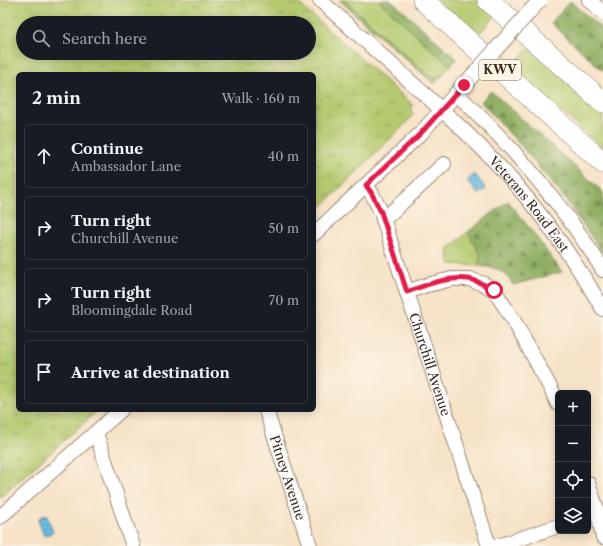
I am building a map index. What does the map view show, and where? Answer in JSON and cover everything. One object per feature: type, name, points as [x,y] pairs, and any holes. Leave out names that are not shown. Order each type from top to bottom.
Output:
[{"type":"highway","points":[[490,2],[603,102]]},
{"type":"highway","name":"KWV","points":[[425,3],[603,163]]},
{"type":"highway","points":[[569,132],[603,169]]},
{"type":"street","name":"Veterans Road East","points":[[320,0],[442,110],[486,152],[528,200],[563,246],[603,309]]},
{"type":"street","points":[[316,232],[421,133],[540,0]]},
{"type":"street","points":[[588,0],[603,13]]},
{"type":"street","name":"Veterans Road East","points":[[460,89],[539,181],[571,222],[603,270]]},
{"type":"street","points":[[384,220],[444,164]]},
{"type":"street","name":"Churchill Avenue","points":[[366,185],[384,220],[489,546]]},
{"type":"street","points":[[407,292],[452,279],[469,278],[494,290],[514,321],[555,398]]},
{"type":"street","points":[[0,517],[119,412]]},
{"type":"street","name":"Pitney Avenue","points":[[267,412],[310,546]]},
{"type":"street","points":[[96,433],[133,546]]},
{"type":"street","points":[[590,498],[593,515],[603,537]]},
{"type":"street","points":[[498,546],[555,527]]},
{"type":"green space","points":[[0,0],[295,0],[313,16],[16,16],[16,60],[316,60],[316,19],[413,105],[411,111],[414,114],[316,212],[316,72],[16,72],[16,412],[96,412],[0,498]]},
{"type":"green space","points":[[339,0],[344,0],[429,76],[434,78],[443,75],[434,84]]},
{"type":"green space","points":[[344,0],[378,0],[450,66],[441,76],[429,76]]},
{"type":"green space","points":[[378,0],[391,0],[457,59],[450,66]]},
{"type":"green space","points":[[437,0],[478,0],[495,16],[477,36]]},
{"type":"green space","points":[[570,1],[603,30],[603,71],[551,23]]},
{"type":"green space","points":[[528,48],[603,115],[603,149],[512,67]]},
{"type":"green space","points":[[491,91],[603,192],[603,254],[566,200],[523,148],[481,102]]},
{"type":"green space","points":[[508,201],[562,272],[513,285],[510,279],[502,272],[489,267],[478,266],[480,255],[468,232]]},
{"type":"green space","points":[[468,232],[480,255],[478,266],[450,264],[448,249]]},
{"type":"water","points":[[475,174],[486,189],[478,194],[467,181]]},
{"type":"water","points":[[45,515],[46,517],[47,516],[53,532],[44,536],[38,520],[40,517]]},
{"type":"route","points":[[464,85],[421,133],[366,185],[381,212],[407,292],[452,279],[469,278],[494,290]]}]
